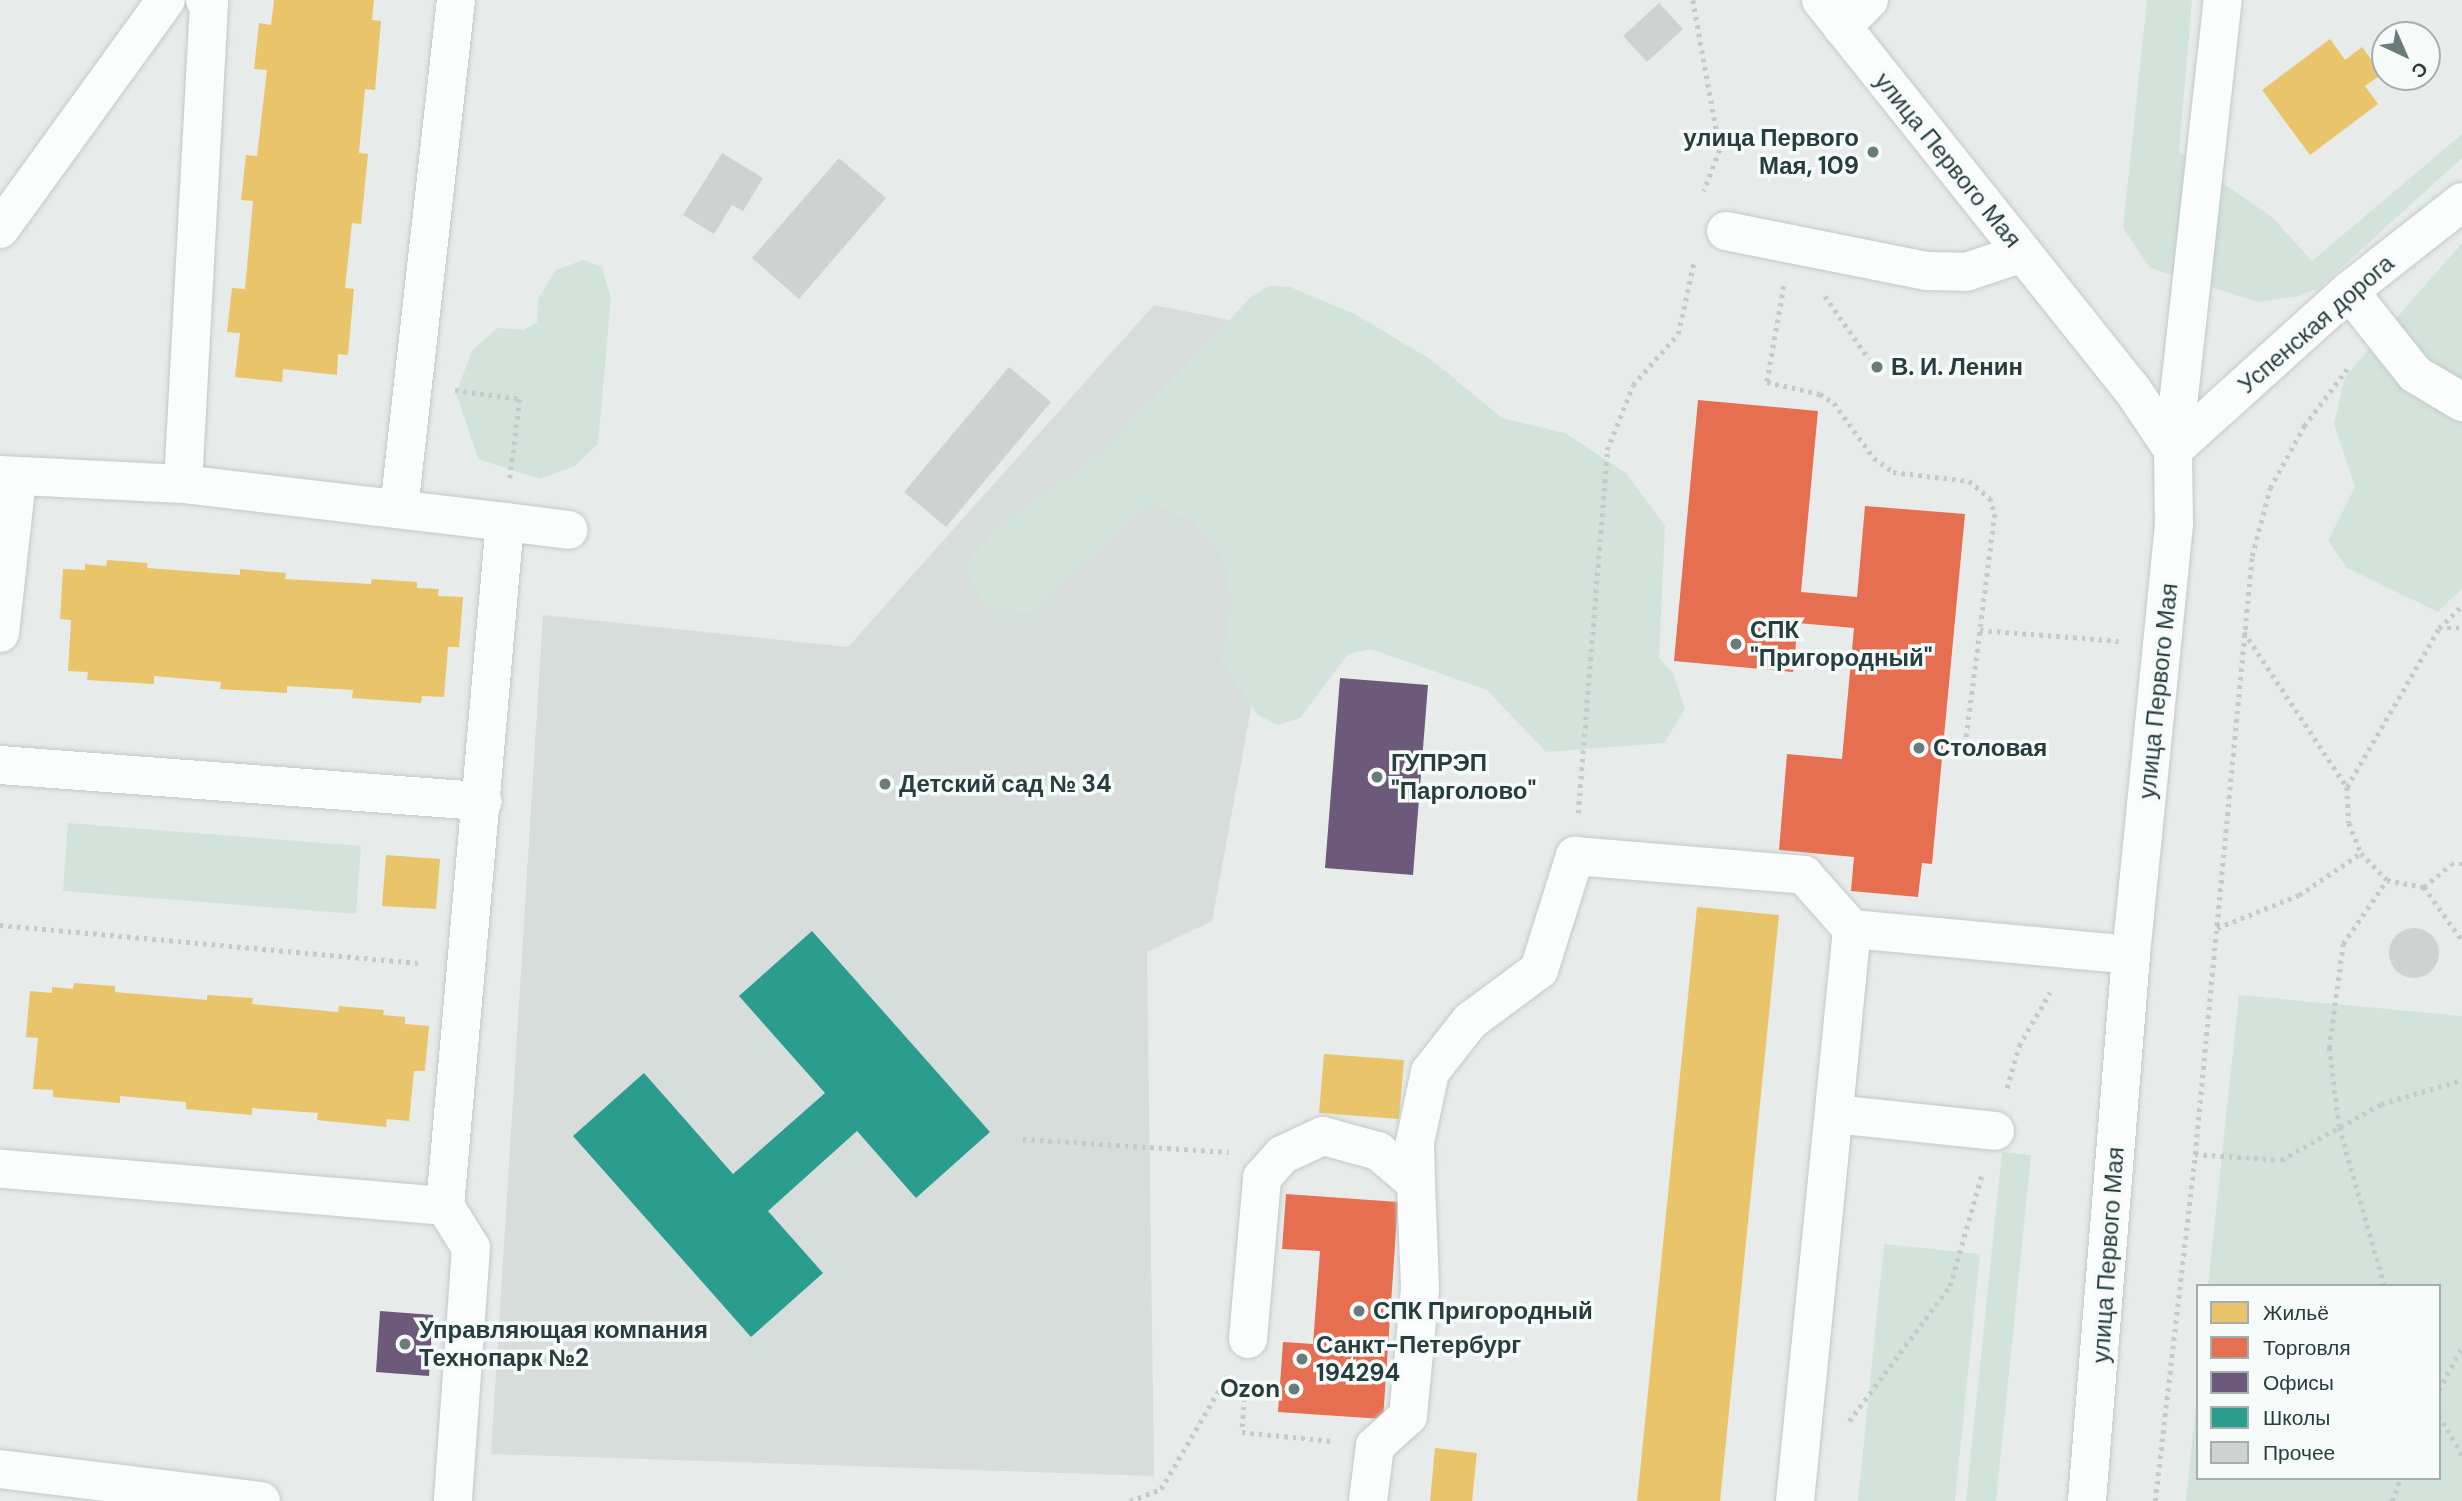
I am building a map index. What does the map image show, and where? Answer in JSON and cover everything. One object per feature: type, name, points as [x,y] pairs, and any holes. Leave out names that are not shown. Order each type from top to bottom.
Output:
[{"type":"street","points":[[0,229],[166,0]]},
{"type":"street","points":[[183,484],[209,3],[205,0]]},
{"type":"street","points":[[399,509],[456,0]]},
{"type":"street","points":[[1831,14],[1869,0]]},
{"type":"street","points":[[2173,450],[2223,0]]},
{"type":"street","name":"улица Первого Мая","points":[[1831,14],[2132,389],[2173,450],[2174,524],[2131,955],[2087,1501]]},
{"type":"street","name":"Успенская дорога","points":[[2173,450],[2349,291],[2462,202]]},
{"type":"street","points":[[1710,241],[1792,244],[1927,271],[1966,272],[2023,253]]},
{"type":"street","points":[[2349,291],[2415,374],[2462,402]]},
{"type":"street","points":[[0,633],[8,477],[183,484],[569,530]]},
{"type":"street","points":[[453,1501],[471,1248],[445,1206],[483,801],[505,522]]},
{"type":"street","points":[[0,765],[483,801]]},
{"type":"street","points":[[1368,1501],[1375,1446],[1408,1416],[1420,1289],[1415,1142],[1430,1072],[1470,1021],[1539,970],[1575,856],[1804,875],[1852,929],[2131,955]]},
{"type":"street","points":[[1795,1501],[1852,929]]},
{"type":"street","points":[[1834,1114],[1994,1131]]},
{"type":"street","points":[[1248,1339],[1262,1178],[1282,1155],[1323,1136],[1378,1151],[1416,1183]]},
{"type":"street","points":[[0,1169],[445,1206]]},
{"type":"street","points":[[21,1481],[261,1501]]},
{"type":"path","points":[[1693,0],[1720,150],[1703,195]]},
{"type":"path","points":[[1575,856],[1607,450],[1633,385],[1678,334],[1710,241]]},
{"type":"path","points":[[1792,244],[1869,359]]},
{"type":"path","points":[[1792,244],[1767,382],[1820,394],[1834,402],[1874,458],[1894,472],[1969,481],[1990,498],[1995,514],[1965,756]]},
{"type":"path","points":[[2155,1501],[2195,1154],[2252,555],[2270,488],[2304,426],[2381,331]]},
{"type":"path","points":[[412,384],[520,399],[505,522]]},
{"type":"path","points":[[2347,787],[2440,628],[2462,607]]},
{"type":"path","points":[[2440,628],[2462,628]]},
{"type":"path","points":[[1980,630],[2126,642]]},
{"type":"path","points":[[2244,631],[2347,787],[2349,823],[2361,853],[2387,880],[2424,887],[2462,940]]},
{"type":"path","points":[[2217,928],[2299,895],[2361,853]]},
{"type":"path","points":[[2424,887],[2451,864],[2462,864]]},
{"type":"path","points":[[2383,1284],[2339,1127],[2329,1048],[2343,944],[2387,880]]},
{"type":"path","points":[[0,926],[467,967]]},
{"type":"path","points":[[1845,1427],[1950,1286],[2019,1045],[2073,950]]},
{"type":"path","points":[[2195,1154],[2281,1160],[2381,1104],[2462,1080]]},
{"type":"path","points":[[1023,1139],[1282,1155]]},
{"type":"path","points":[[1248,1339],[1242,1432],[1375,1446]]},
{"type":"path","points":[[1130,1501],[1161,1489],[1248,1339]]},
{"type":"path","points":[[2441,1386],[2462,1346]]},
{"type":"path","points":[[2441,1418],[2462,1455]]},
{"type":"path","points":[[2392,1501],[2401,1480]]},
{"type":"shaded area","points":[[2147,0],[2192,0],[2179,152],[2273,218],[2312,261],[2462,134],[2462,158],[2320,287],[2300,296],[2258,302],[2150,268],[2123,228]]},
{"type":"shaded area","points":[[2462,243],[2462,588],[2438,612],[2347,568],[2328,541],[2355,487],[2334,424],[2345,377]]},
{"type":"shaded area","points":[[583,260],[602,267],[611,298],[598,444],[575,466],[540,479],[478,459],[456,393],[472,351],[497,328],[524,330],[537,322],[538,299],[556,270]]},
{"type":"shaded area","points":[[1268,286],[1290,287],[1355,314],[1433,361],[1502,418],[1565,433],[1626,473],[1665,526],[1659,658],[1673,673],[1685,709],[1664,743],[1546,752],[1487,690],[1371,649],[1348,654],[1300,718],[1278,725],[1258,715],[1221,660],[1232,604],[1223,557],[1192,521],[1151,503],[1028,612],[983,605],[964,567],[992,533],[1102,453],[1250,298]]},
{"type":"shaded area","name":"Детский сад № 34","points":[[1154,305],[1319,338],[1212,921],[1147,952],[1154,1476],[491,1454],[543,615],[848,647]]},
{"type":"shaded area","points":[[68,823],[361,846],[356,914],[63,891]]},
{"type":"shaded area","points":[[2239,995],[2462,1016],[2462,1501],[2186,1501],[2196,1404],[2196,1480],[2441,1480],[2441,1284],[2208,1284]]},
{"type":"shaded area","points":[[2002,1152],[2031,1155],[1996,1501],[1966,1501]]},
{"type":"shaded area","points":[[1884,1244],[1980,1254],[1955,1501],[1858,1501]]},
{"type":"building: Жильё","points":[[274,0],[374,0],[372,20],[381,21],[375,90],[365,89],[359,153],[368,154],[361,224],[352,223],[345,288],[354,289],[348,355],[338,354],[337,375],[283,369],[282,382],[235,377],[240,333],[227,332],[232,288],[245,289],[253,201],[241,200],[246,155],[257,156],[267,70],[254,69],[259,23],[271,25]]},
{"type":"building: Жильё","points":[[2330,39],[2345,60],[2362,47],[2371,59],[2371,82],[2365,86],[2378,104],[2310,155],[2262,90]]},
{"type":"building: Жильё","points":[[107,560],[148,563],[147,568],[240,575],[240,569],[286,573],[285,579],[371,584],[372,579],[417,582],[417,588],[439,589],[438,596],[463,597],[459,647],[448,647],[444,697],[422,696],[421,703],[352,698],[353,690],[287,686],[287,693],[220,689],[221,682],[154,676],[154,684],[87,680],[88,672],[68,671],[71,620],[60,619],[63,569],[85,570],[85,564],[106,566]]},
{"type":"building: Жильё","points":[[386,855],[440,859],[436,909],[382,906]]},
{"type":"building: Жильё","points":[[1697,907],[1779,915],[1720,1501],[1637,1501]]},
{"type":"building: Жильё","points":[[74,983],[115,986],[115,992],[207,1000],[207,995],[253,998],[252,1004],[338,1012],[339,1006],[384,1010],[383,1015],[405,1017],[405,1024],[429,1026],[425,1071],[414,1071],[409,1121],[387,1119],[386,1127],[317,1120],[318,1113],[252,1108],[252,1115],[186,1109],[186,1102],[120,1096],[120,1103],[53,1097],[53,1090],[33,1089],[38,1038],[26,1037],[30,991],[52,993],[52,987],[73,989]]},
{"type":"building: Жильё","points":[[1324,1054],[1404,1060],[1399,1119],[1319,1113]]},
{"type":"building: Жильё","points":[[1435,1448],[1477,1453],[1472,1501],[1430,1501]]},
{"type":"building: Торговля","name":"СПК \"Пригородный\"","points":[[1698,400],[1818,411],[1801,592],[1857,597],[1865,506],[1965,514],[1932,864],[1922,863],[1918,897],[1851,891],[1854,857],[1779,850],[1787,754],[1842,759],[1854,628],[1798,623],[1793,672],[1674,661]]},
{"type":"building: Торговля","points":[[1286,1194],[1398,1202],[1383,1419],[1278,1412],[1283,1342],[1313,1344],[1320,1251],[1282,1249]]},
{"type":"building: Офисы","name":"ГУПРЭП \"Парголово\"","points":[[1340,678],[1428,685],[1413,875],[1325,868]]},
{"type":"building: Офисы","name":"Управляющая компания Технопарк №2","points":[[380,1311],[433,1315],[429,1376],[376,1372]]},
{"type":"building: Школы","points":[[812,931],[990,1132],[916,1198],[857,1131],[768,1211],[823,1273],[751,1337],[573,1136],[644,1073],[733,1174],[825,1093],[739,996]]},
{"type":"building: Прочее","points":[[1659,3],[1683,29],[1647,62],[1623,36]]},
{"type":"building: Прочее","points":[[722,153],[763,178],[743,211],[732,205],[714,234],[683,215]]},
{"type":"building: Прочее","points":[[839,158],[886,198],[799,299],[752,258]]},
{"type":"building: Прочее","points":[[1009,367],[1051,402],[946,527],[904,492]]},
{"type":"building: Прочее","points":[[2414,928],[2431,936],[2439,953],[2431,970],[2414,978],[2397,970],[2389,953],[2397,936]]},
{"type":"place","name":"улица Первого Мая, 109","points":[[1873,152]]},
{"type":"place","name":"В. И. Ленин","points":[[1877,367]]},
{"type":"place","name":"СПК \"Пригородный\"","points":[[1736,644]]},
{"type":"place","name":"Столовая","points":[[1919,748]]},
{"type":"place","name":"ГУПРЭП \"Парголово\"","points":[[1377,777]]},
{"type":"place","name":"Детский сад № 34","points":[[885,784]]},
{"type":"place","name":"СПК Пригородный","points":[[1359,1311]]},
{"type":"place","name":"Управляющая компания Технопарк №2","points":[[405,1344]]},
{"type":"place","name":"Санкт-Петербург 194294","points":[[1302,1359]]},
{"type":"place","name":"Ozon","points":[[1294,1389]]}]
